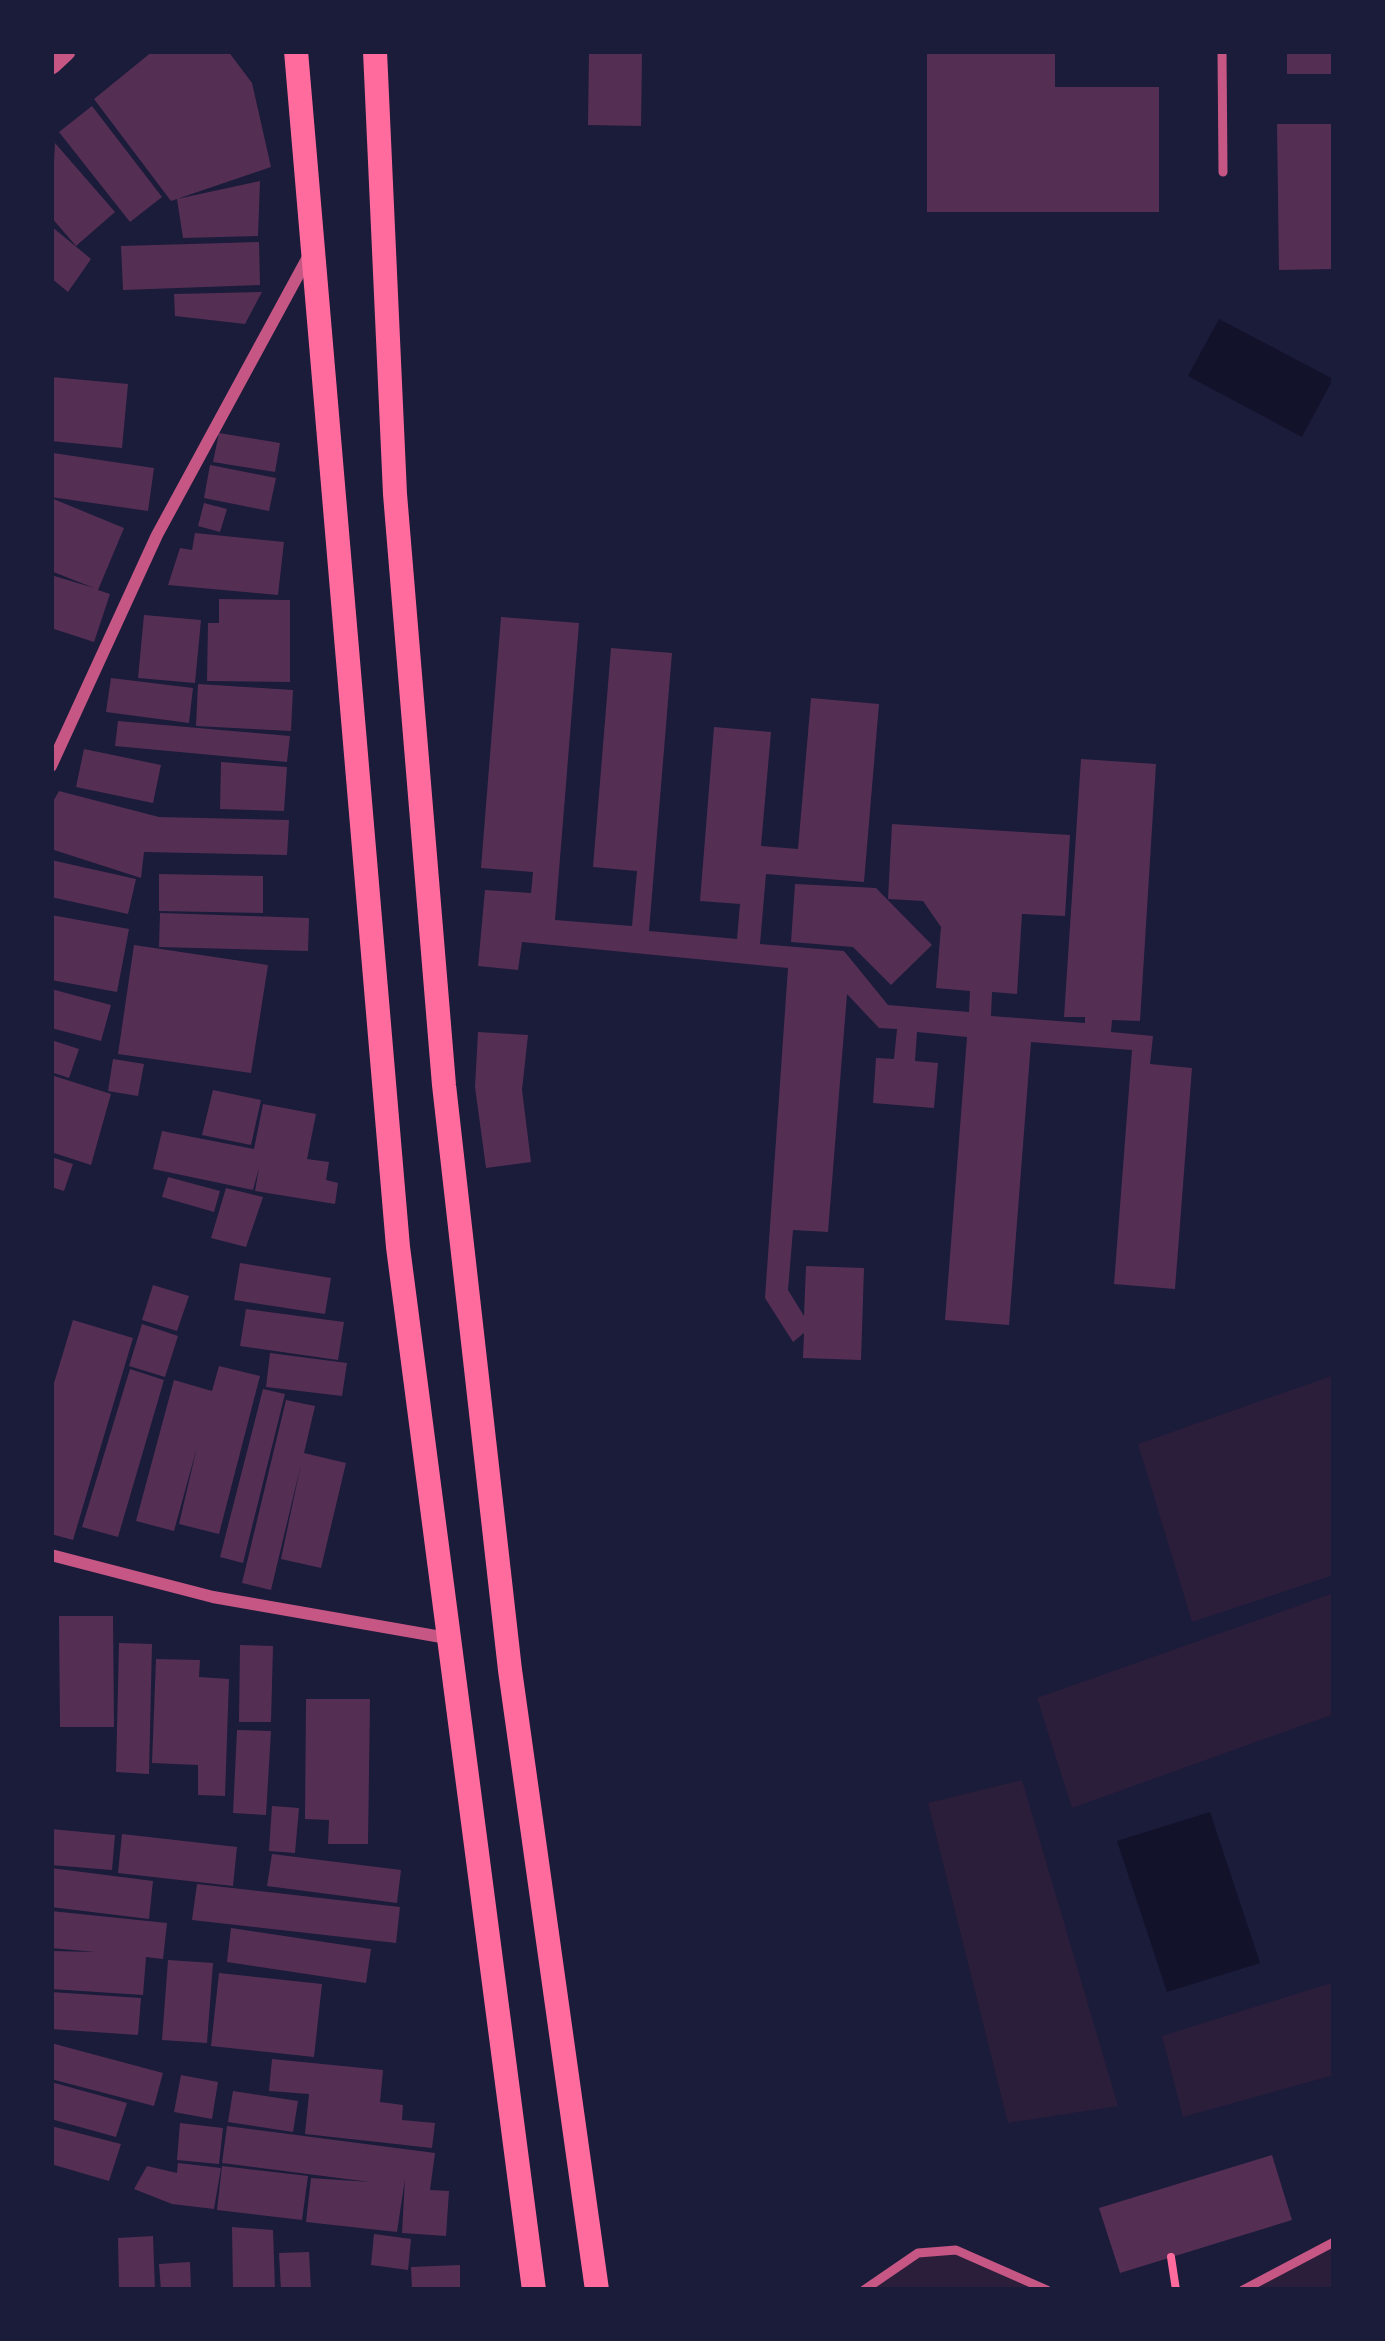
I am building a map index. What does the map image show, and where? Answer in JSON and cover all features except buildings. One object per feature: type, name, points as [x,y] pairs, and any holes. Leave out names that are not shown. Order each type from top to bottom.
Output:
[{"type":"main road","points":[[296,51],[398,1246],[534,2290]]},
{"type":"main road","points":[[375,51],[395,494],[444,1085],[511,1670],[597,2290]]},
{"type":"street","points":[[51,64],[65,51]]},
{"type":"street","points":[[51,766],[157,535],[314,245]]},
{"type":"street","points":[[51,1555],[213,1597],[447,1638]]},
{"type":"lane","points":[[1222,51],[1223,172]]},
{"type":"lane","points":[[1243,2290],[1334,2242]]},
{"type":"lane","points":[[864,2290],[918,2254],[956,2250],[1047,2290]]},
{"type":"path","points":[[1171,2257],[1176,2290]]},
{"type":"shaded area","points":[[1219,319],[1333,379],[1302,437],[1188,376]]},
{"type":"shaded area","points":[[1334,1375],[1334,1575],[1192,1622],[1138,1444]]},
{"type":"shaded area","points":[[1334,1593],[1334,1714],[1072,1808],[1037,1698]]},
{"type":"shaded area","points":[[1022,1780],[1118,2106],[1008,2123],[928,1803]]},
{"type":"shaded area","points":[[1210,1812],[1260,1963],[1167,1992],[1117,1841]]},
{"type":"shaded area","points":[[1334,1982],[1334,2075],[1183,2117],[1162,2036]]},
{"type":"shaded area","points":[[1334,2242],[1334,2290],[1243,2290]]},
{"type":"shaded area","points":[[956,2250],[1047,2290],[864,2290],[918,2253]]}]
